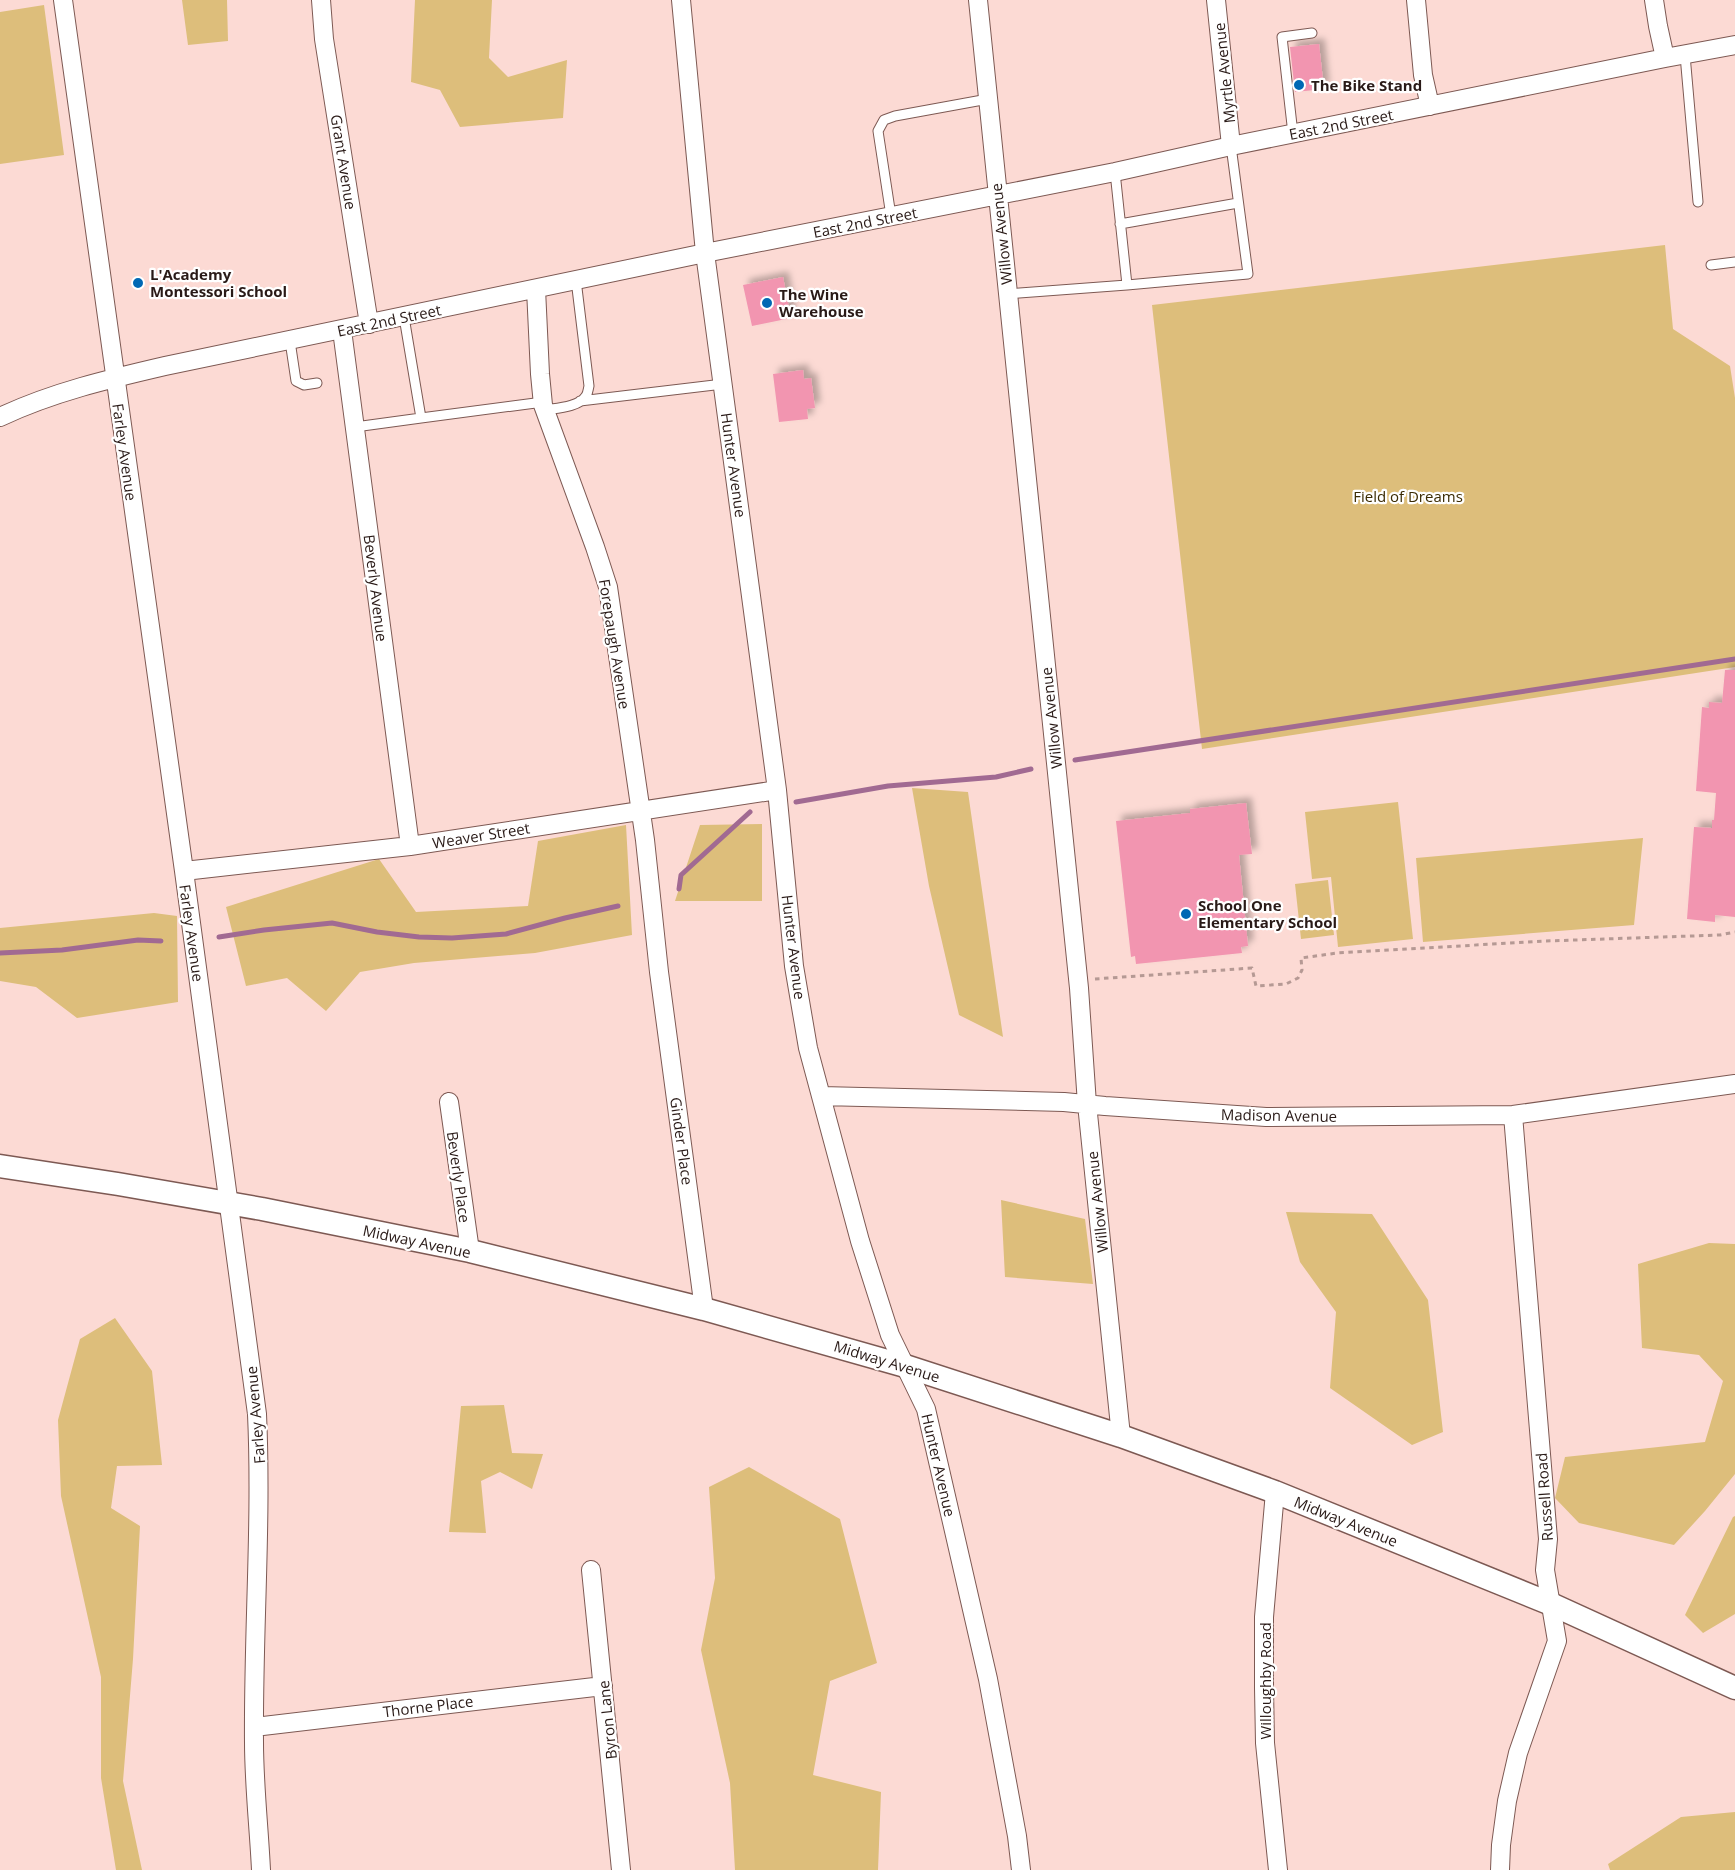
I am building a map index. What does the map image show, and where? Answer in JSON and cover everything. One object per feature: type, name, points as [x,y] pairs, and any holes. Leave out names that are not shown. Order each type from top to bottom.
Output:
[{"type":"street","name":"Farley Avenue","points":[[63,0],[257,1414],[259,1475],[254,1727],[261,1870]]},
{"type":"street","name":"Grant Avenue","points":[[321,0],[324,39],[369,324]]},
{"type":"street","name":"Hunter Avenue","points":[[681,0],[705,253],[777,790],[794,966],[808,1048],[860,1241],[890,1335],[926,1408],[988,1679],[1017,1836],[1021,1870]]},
{"type":"street","name":"Willow Avenue","points":[[978,0],[1079,988],[1087,1104],[1121,1436]]},
{"type":"street","name":"Myrtle Avenue","points":[[1216,0],[1231,146]]},
{"type":"street","points":[[1416,0],[1423,75],[1430,106]]},
{"type":"street","points":[[1654,0],[1665,58]]},
{"type":"street","name":"East 2nd Street","points":[[0,417],[31,402],[115,378],[705,253],[1735,45]]},
{"type":"street","name":"Forepaugh Avenue","points":[[537,289],[540,374],[544,406],[608,587],[640,811],[659,972]]},
{"type":"street","name":"Beverly Avenue","points":[[342,330],[410,846]]},
{"type":"street","name":"Weaver Street","points":[[184,872],[410,846],[777,790]]},
{"type":"street","name":"Ginder Place","points":[[659,972],[704,1309]]},
{"type":"street","name":"Madison Avenue","points":[[821,1096],[1064,1102],[1266,1117],[1513,1115],[1735,1084]]},
{"type":"street","name":"Beverly Place","points":[[449,1102],[470,1251]]},
{"type":"street","name":"Russell Road","points":[[1500,1870],[1507,1801],[1518,1752],[1557,1641],[1545,1570],[1548,1539],[1513,1115]]},
{"type":"street","name":"Midway Avenue","points":[[0,1166],[118,1184],[470,1251],[704,1309],[905,1366],[1121,1436],[1275,1492],[1551,1604],[1735,1688]]},
{"type":"street","name":"Willoughby Road","points":[[1275,1492],[1264,1617],[1264,1688],[1265,1743],[1278,1870]]},
{"type":"street","name":"Byron Lane","points":[[591,1570],[621,1870]]},
{"type":"street","name":"Thorne Place","points":[[254,1727],[603,1686]]},
{"type":"lane","points":[[1293,134],[1282,37],[1312,33]]},
{"type":"lane","points":[[1684,55],[1698,202]]},
{"type":"lane","points":[[891,216],[878,131],[884,120],[988,99]]},
{"type":"lane","points":[[1007,294],[1248,274],[1231,146]]},
{"type":"lane","points":[[1114,172],[1127,285]]},
{"type":"lane","points":[[1120,224],[1238,203]]},
{"type":"lane","points":[[1711,265],[1735,262]]},
{"type":"lane","points":[[355,426],[544,406],[569,406],[580,401],[586,397],[589,386],[576,280]]},
{"type":"lane","points":[[404,317],[421,418]]},
{"type":"lane","points":[[290,341],[296,381],[303,385],[317,383]]},
{"type":"lane","points":[[580,401],[723,384]]},
{"type":"path","points":[[1093,979],[1252,968],[1256,986],[1286,984],[1298,978],[1302,970],[1301,958],[1338,953],[1546,941],[1720,935],[1735,932]]},
{"type":"green space","points":[[182,0],[227,0],[228,41],[188,45]]},
{"type":"green space","points":[[415,0],[492,0],[489,58],[508,77],[567,60],[563,118],[460,127],[440,90],[411,82]]},
{"type":"green space","points":[[44,5],[64,155],[0,164],[0,12]]},
{"type":"green space","name":"Field of Dreams","points":[[1665,245],[1673,329],[1730,366],[1735,398],[1735,667],[1202,749],[1152,305]]},
{"type":"green space","points":[[912,788],[968,792],[1003,1037],[959,1015],[929,886]]},
{"type":"green space","points":[[1398,802],[1413,939],[1338,947],[1331,877],[1312,879],[1305,812]]},
{"type":"green space","points":[[762,824],[762,901],[675,901],[700,825]]},
{"type":"green space","points":[[626,825],[632,935],[535,953],[414,963],[360,972],[326,1011],[287,978],[246,986],[226,907],[379,859],[416,912],[528,906],[538,841]]},
{"type":"green space","points":[[1643,838],[1634,925],[1423,942],[1416,858]]},
{"type":"green space","points":[[1328,880],[1334,935],[1301,939],[1295,884]]},
{"type":"green space","points":[[154,913],[177,916],[178,1002],[77,1018],[36,987],[0,981],[0,928]]},
{"type":"green space","points":[[1001,1200],[1085,1219],[1093,1284],[1005,1277]]},
{"type":"green space","points":[[1286,1212],[1372,1214],[1428,1300],[1443,1432],[1412,1445],[1330,1388],[1336,1312],[1300,1262]]},
{"type":"green space","points":[[1709,1243],[1735,1244],[1735,1474],[1674,1545],[1579,1523],[1555,1498],[1565,1457],[1705,1442],[1723,1381],[1699,1355],[1642,1348],[1638,1264]]},
{"type":"green space","points":[[115,1318],[152,1371],[162,1465],[117,1466],[111,1508],[140,1526],[133,1659],[123,1781],[142,1870],[116,1870],[101,1778],[101,1677],[61,1496],[58,1420],[80,1339]]},
{"type":"green space","points":[[504,1405],[512,1453],[543,1454],[532,1489],[500,1472],[481,1481],[486,1533],[449,1532],[461,1406]]},
{"type":"green space","points":[[749,1467],[840,1519],[877,1663],[830,1681],[813,1775],[881,1792],[878,1870],[735,1870],[730,1783],[701,1650],[715,1578],[709,1487]]},
{"type":"green space","points":[[1735,1516],[1735,1614],[1703,1633],[1685,1615]]},
{"type":"green space","points":[[1735,1812],[1735,1870],[1610,1870],[1608,1864],[1681,1817]]},
{"type":"building","points":[[1319,44],[1324,89],[1295,92],[1290,47]]},
{"type":"building","points":[[783,277],[791,318],[752,326],[743,285]]},
{"type":"building","points":[[803,370],[804,379],[811,378],[815,408],[807,409],[808,419],[779,422],[773,374]]},
{"type":"building","points":[[1725,670],[1735,670],[1735,917],[1715,915],[1715,922],[1687,919],[1694,827],[1712,828],[1716,793],[1696,791],[1702,707],[1709,708],[1709,702],[1722,703]]},
{"type":"building","name":"School One Elementary School","points":[[1246,803],[1252,854],[1239,855],[1248,946],[1241,947],[1242,953],[1136,964],[1135,956],[1131,957],[1116,821],[1190,813],[1190,809]]},
{"type":"waterway","points":[[1075,760],[1735,659]]},
{"type":"waterway","points":[[796,802],[888,786],[996,777],[1031,769]]},
{"type":"waterway","points":[[679,889],[681,875],[750,812]]},
{"type":"waterway","points":[[219,937],[332,923],[419,937],[452,938],[506,934],[618,906]]},
{"type":"waterway","points":[[0,953],[62,950],[138,940],[161,941]]},
{"type":"place","name":"The Bike Stand","points":[[1299,85]]},
{"type":"place","name":"L'Academy Montessori School","points":[[138,283]]},
{"type":"place","name":"The Wine Warehouse","points":[[767,303]]},
{"type":"place","name":"School One Elementary School","points":[[1186,914]]}]
